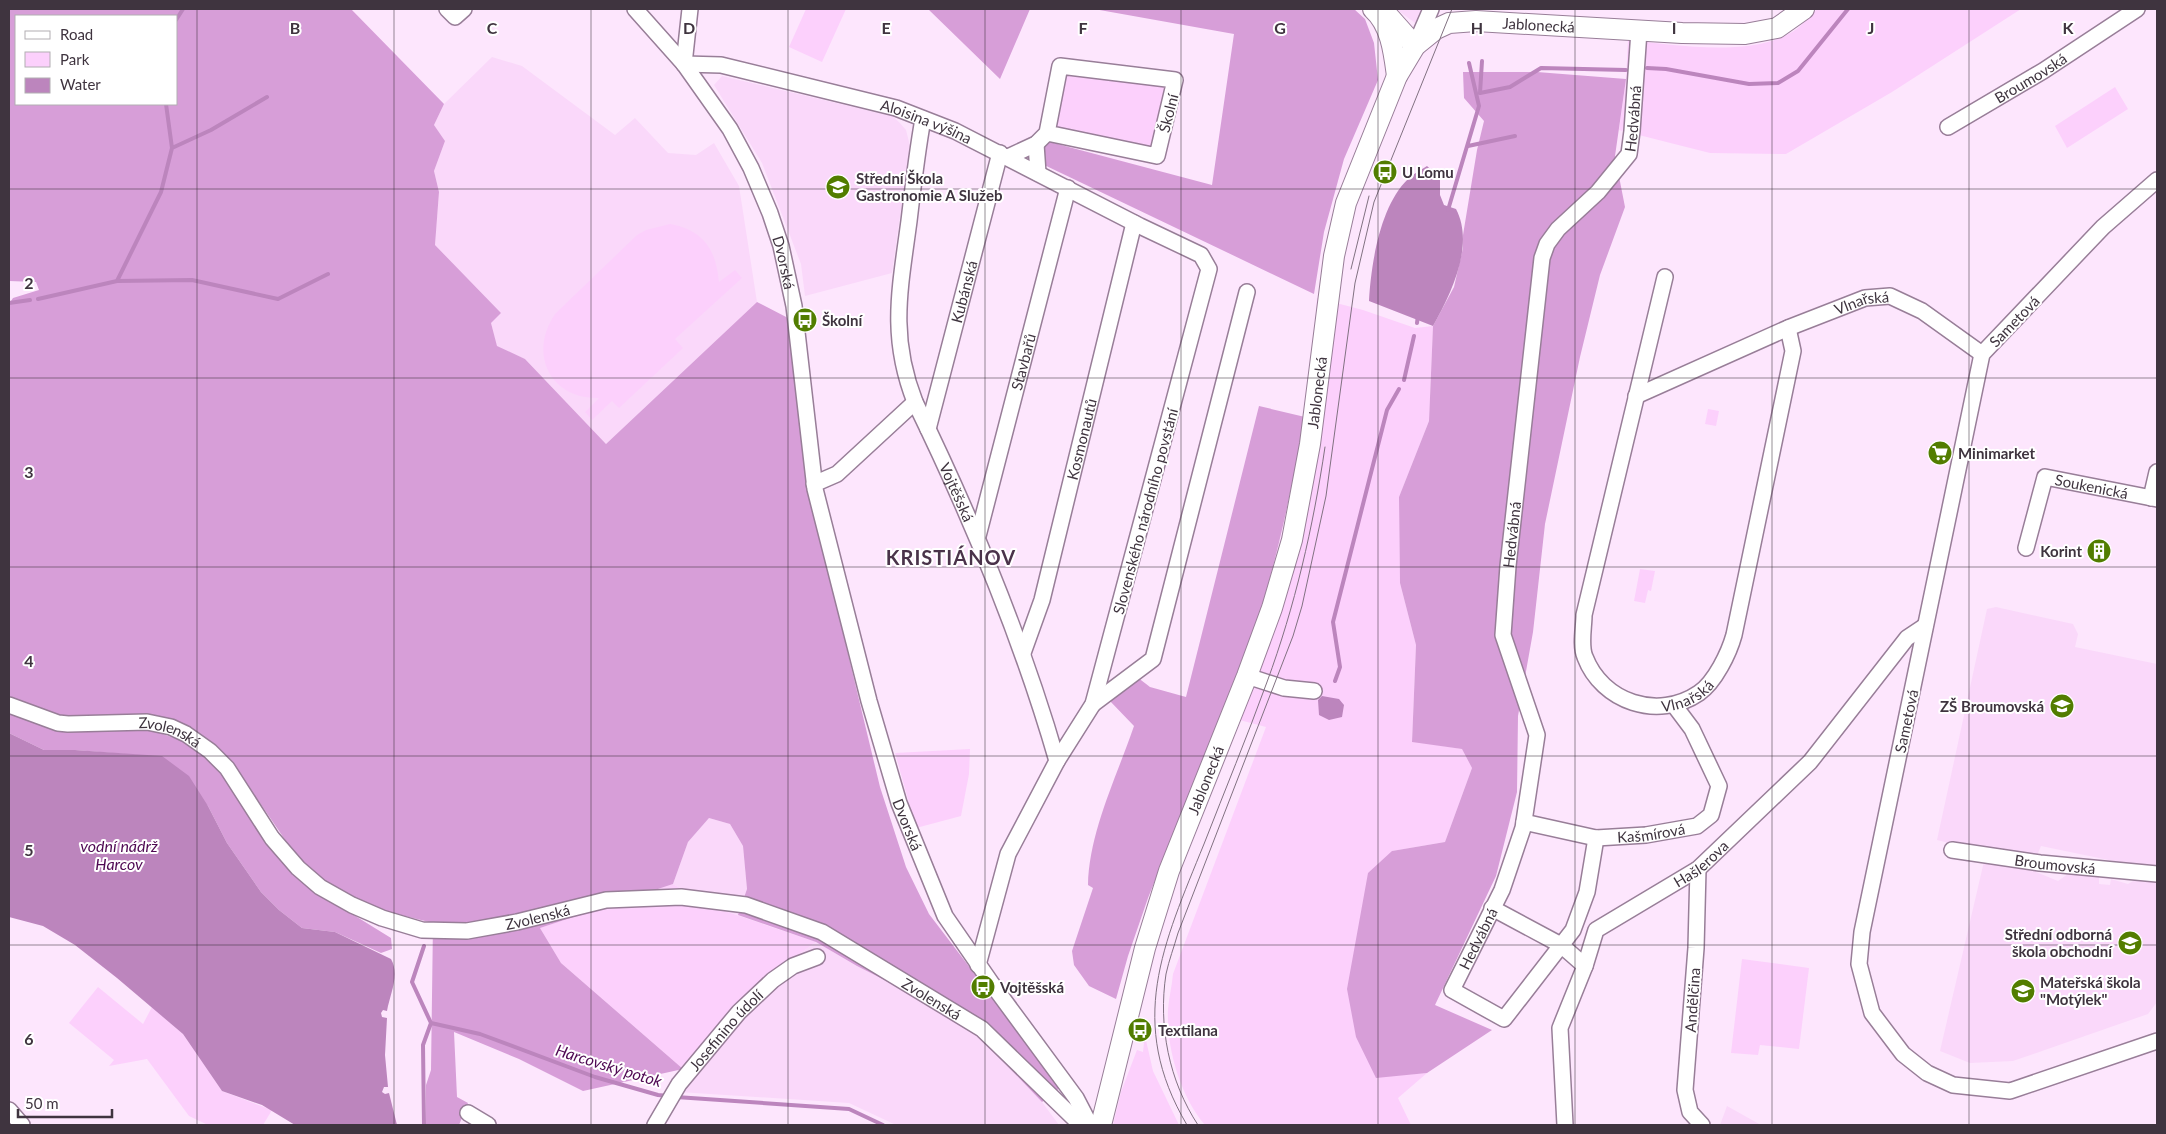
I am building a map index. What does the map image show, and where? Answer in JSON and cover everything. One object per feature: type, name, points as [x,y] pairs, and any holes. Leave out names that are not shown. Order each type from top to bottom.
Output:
[{"type":"main road","points":[[1373,9],[1390,38],[1397,76]]},
{"type":"main road","points":[[1381,9],[1421,36]]},
{"type":"main road","points":[[1396,9],[1421,36]]},
{"type":"main road","name":"Jablonecká","points":[[1100,1125],[1145,948],[1169,871],[1247,676],[1272,608],[1292,540],[1306,470],[1334,256],[1346,203],[1397,76],[1421,36],[1449,23],[1476,21],[1639,31],[1745,34],[1777,28],[1804,9]]},
{"type":"street","points":[[447,9],[455,17],[464,9]]},
{"type":"street","name":"Dvorská","points":[[635,9],[684,64],[730,129],[755,177],[781,246],[794,306],[814,484],[869,701],[899,804],[945,916],[978,965],[1076,1098],[1090,1125]]},
{"type":"street","points":[[684,64],[690,9]]},
{"type":"street","points":[[1421,36],[1431,9]]},
{"type":"street","name":"Broumovská","points":[[1948,127],[2043,71],[2137,9]]},
{"type":"street","name":"Hedvábná","points":[[1561,945],[1504,1019],[1452,990],[1502,890],[1524,822],[1537,735],[1503,635],[1508,566],[1542,258],[1547,244],[1558,229],[1598,192],[1628,154],[1633,122],[1639,31]]},
{"type":"street","name":"Aloisina výšina","points":[[684,64],[721,65],[896,108],[923,118],[1004,155],[1134,223],[1201,255]]},
{"type":"street","name":"Školní","points":[[1038,173],[1041,138],[1060,66],[1175,80],[1157,156],[1041,138]]},
{"type":"street","name":"Vojtěšská","points":[[923,118],[898,301],[899,344],[907,381],[978,536],[1023,653],[1057,761]]},
{"type":"street","points":[[1004,155],[1041,138]]},
{"type":"street","name":"Kubánská","points":[[928,429],[1004,155]]},
{"type":"street","name":"Sametová","points":[[2157,180],[2114,217],[1982,354],[1862,932],[1860,964],[1872,1012],[1903,1054],[1927,1073],[1953,1085],[2010,1091],[2157,1041]]},
{"type":"street","name":"Stavbařů","points":[[978,536],[1068,188]]},
{"type":"street","name":"Kosmonautů","points":[[1023,653],[1042,600],[1134,223]]},
{"type":"street","name":"Slovenského národního povstání","points":[[1057,761],[1094,704],[1208,270],[1201,255]]},
{"type":"street","name":"Vlnařská","points":[[1665,277],[1584,615],[1584,656],[1598,680],[1614,695],[1645,706],[1674,704],[1700,692],[1723,664],[1734,635],[1793,351],[1788,328]]},
{"type":"street","points":[[1094,704],[1153,659],[1247,292]]},
{"type":"street","name":"Vlnařská","points":[[1636,396],[1788,328],[1865,298],[1890,296],[1922,311],[1982,354]]},
{"type":"street","points":[[814,484],[837,474],[916,402]]},
{"type":"street","name":"Soukenická","points":[[2026,548],[2045,477],[2154,498],[2157,472]]},
{"type":"street","name":"Hašlerova","points":[[1565,1125],[1560,1028],[1585,966],[1596,930],[1698,869],[1810,762],[1907,638],[1925,626]]},
{"type":"street","points":[[1247,676],[1284,688],[1314,691]]},
{"type":"street","name":"Kašmírová","points":[[1524,822],[1596,838],[1646,835],[1697,826],[1711,815],[1719,786],[1692,729],[1674,704]]},
{"type":"street","name":"Zvolenská","points":[[9,705],[63,724],[147,722],[186,734],[210,751],[227,768],[272,838],[298,868],[320,887],[352,905],[382,918],[422,930],[467,931],[517,922],[606,900],[681,897],[746,905],[822,932],[982,1029],[1081,1125]]},
{"type":"street","points":[[978,965],[1008,854],[1057,761]]},
{"type":"street","points":[[1561,945],[1573,930],[1587,892],[1596,838]]},
{"type":"street","name":"Broumovská","points":[[1952,850],[2040,863],[2157,874]]},
{"type":"street","name":"Andělčina","points":[[1698,869],[1696,948],[1686,1090],[1690,1112],[1702,1125]]},
{"type":"street","points":[[1492,908],[1561,945],[1585,966]]},
{"type":"street","name":"Josefinino údolí","points":[[804,971],[816,957],[836,940]]},
{"type":"street","name":"Josefinino údolí","points":[[655,1125],[673,1094],[739,1012],[773,980],[793,966],[816,957]]},
{"type":"street","points":[[9,1110],[22,1125]]},
{"type":"street","points":[[468,1113],[488,1125]]},
{"type":"shaded area","points":[[9,9],[351,9],[444,104],[434,125],[445,141],[434,171],[439,192],[435,245],[501,313],[491,323],[497,346],[525,359],[606,444],[757,302],[790,319],[842,613],[842,629],[880,787],[906,867],[929,914],[1061,1087],[1042,1102],[976,1033],[926,1001],[857,966],[816,942],[738,915],[747,889],[743,846],[730,824],[709,818],[688,842],[673,884],[540,928],[561,963],[683,1069],[583,1091],[519,1059],[454,1032],[457,1097],[468,1103],[459,1125],[426,1125],[426,1085],[431,1070],[433,923],[381,910],[321,880],[292,850],[230,759],[209,742],[186,728],[147,714],[71,718],[54,715],[9,697],[9,304],[13,298],[39,290],[36,282],[9,281]]},
{"type":"shaded area","points":[[928,9],[1030,9],[1000,79]]},
{"type":"shaded area","points":[[1094,9],[1354,9],[1365,19],[1374,43],[1378,80],[1344,159],[1324,232],[1314,294],[1038,162],[1046,141],[1212,185],[1234,34]]},
{"type":"shaded area","points":[[1396,9],[1431,9],[1422,28]]},
{"type":"shaded area","points":[[492,57],[522,66],[615,135],[635,118],[668,153],[696,155],[714,143],[739,186],[757,302],[606,444],[525,359],[497,347],[491,323],[501,313],[435,245],[439,192],[434,171],[445,141],[434,125],[444,104]]},
{"type":"shaded area","points":[[1463,72],[1537,72],[1626,79],[1615,156],[1625,207],[1600,275],[1580,357],[1545,524],[1533,632],[1518,716],[1517,792],[1496,876],[1435,1005],[1492,1030],[1427,1073],[1376,1078],[1356,1037],[1347,989],[1368,873],[1392,851],[1445,842],[1472,768],[1462,749],[1412,742],[1416,645],[1400,583],[1399,497],[1429,421],[1433,326],[1454,287],[1463,248],[1463,235],[1477,150],[1484,121],[1464,98]]},
{"type":"shaded area","name":"Střední Škola Gastronomie A Služeb","points":[[722,76],[892,116],[906,130],[910,146],[892,273],[805,296],[801,264],[762,163],[714,85]]},
{"type":"shaded area","points":[[1259,406],[1305,417],[1289,500],[1276,554],[1252,635],[1148,898],[1128,956],[1116,999],[1089,986],[1074,965],[1072,951],[1093,888],[1088,885],[1093,845],[1105,804],[1134,726],[1109,700],[1137,677],[1150,687],[1186,697]]},
{"type":"shaded area","name":"ZŠ Broumovská","points":[[1996,607],[2073,624],[2078,634],[2075,647],[2157,664],[2157,870],[2041,846],[2036,858],[1965,847],[1937,840],[1987,609]]},
{"type":"shaded area","points":[[9,710],[143,727],[188,743],[215,763],[310,888],[391,938],[392,949],[381,953],[335,932],[302,928],[279,910],[261,892],[227,843],[208,806],[162,757],[75,750],[44,750],[9,733]]},
{"type":"shaded area","points":[[709,818],[730,824],[743,846],[747,889],[738,915],[713,907],[673,884],[688,842]]},
{"type":"shaded area","name":"Mateřská škola \"Motýlek\"","points":[[1985,857],[2034,867],[2036,872],[2058,881],[2068,874],[2099,876],[2099,884],[2110,885],[2111,879],[2128,884],[2138,878],[2157,881],[2157,1002],[2148,1014],[2013,1061],[1970,1063],[1940,1051]]},
{"type":"shaded area","points":[[816,942],[857,966],[926,1001],[976,1033],[1042,1102],[1059,1125],[896,1125],[849,1103],[679,1092],[791,960]]},
{"type":"shaded area","points":[[1727,1106],[1761,1125],[1720,1125]]},
{"type":"green space","points":[[806,9],[846,9],[822,62],[789,47]]},
{"type":"green space","points":[[1817,9],[2021,9],[1892,92],[1786,154],[1710,153],[1619,130],[1626,79],[1628,40],[1716,48],[1761,44],[1781,38],[1798,28]]},
{"type":"green space","points":[[1062,68],[1169,85],[1151,149],[1049,131]]},
{"type":"green space","points":[[2115,87],[2128,109],[2067,148],[2055,126]]},
{"type":"green space","points":[[670,224],[691,231],[706,243],[715,260],[719,282],[735,270],[742,278],[675,339],[683,348],[619,408],[612,401],[592,420],[585,412],[599,398],[582,396],[568,391],[556,382],[548,371],[544,358],[547,329],[555,314],[637,235],[646,230]]},
{"type":"green space","points":[[1317,298],[1363,310],[1415,328],[1433,326],[1429,421],[1399,497],[1400,583],[1416,645],[1412,741],[1462,749],[1472,768],[1445,842],[1392,851],[1376,1077],[1427,1073],[1398,1098],[1411,1125],[1205,1125],[1188,1100],[1176,1070],[1169,1039],[1168,1005],[1173,974],[1266,727],[1221,715],[1252,635],[1287,517],[1313,357]]},
{"type":"green space","points":[[1708,409],[1719,411],[1716,426],[1705,424]]},
{"type":"green space","points":[[1640,569],[1655,571],[1651,591],[1648,590],[1645,603],[1634,601]]},
{"type":"green space","points":[[970,749],[969,774],[961,816],[916,828],[895,753]]},
{"type":"green space","points":[[673,884],[713,907],[816,942],[791,960],[683,1069],[561,963],[540,928]]},
{"type":"green space","points":[[1742,959],[1809,968],[1799,1049],[1760,1045],[1758,1055],[1731,1053]]},
{"type":"green space","points":[[98,987],[143,1024],[152,1007],[183,1034],[222,1091],[272,1110],[263,1125],[208,1125],[189,1116],[147,1059],[109,1066],[114,1060],[69,1023]]},
{"type":"green space","points":[[1143,1027],[1153,1071],[1179,1125],[1113,1125],[1121,1092],[1137,1050],[1143,1052],[1144,1043],[1139,1041]]},
{"type":"water","points":[[1427,166],[1440,178],[1440,195],[1444,205],[1456,209],[1461,223],[1463,238],[1462,253],[1453,284],[1433,326],[1369,301],[1375,253],[1390,204],[1398,190],[1408,179]]},
{"type":"water","points":[[1322,696],[1339,699],[1344,705],[1342,717],[1329,720],[1319,715],[1318,700]]},
{"type":"water","name":"vodní nádrž Harcov","points":[[9,733],[44,750],[75,750],[162,756],[189,776],[208,806],[227,843],[261,892],[279,910],[302,928],[335,932],[391,959],[395,971],[394,985],[387,1011],[383,1010],[381,1013],[382,1017],[387,1018],[385,1055],[388,1087],[384,1087],[382,1092],[385,1094],[389,1093],[397,1125],[295,1125],[262,1105],[222,1091],[183,1034],[117,978],[75,945],[43,926],[9,917]]},
{"type":"waterway","points":[[178,17],[183,9]]},
{"type":"waterway","points":[[1647,68],[1666,69],[1749,84],[1778,83],[1798,71],[1848,9]]},
{"type":"waterway","points":[[1480,93],[1482,61]]},
{"type":"waterway","points":[[1448,210],[1479,106],[1469,63]]},
{"type":"waterway","points":[[1480,93],[1510,87],[1541,68],[1626,70]]},
{"type":"waterway","points":[[117,281],[161,192],[172,148],[211,130],[267,97]]},
{"type":"waterway","points":[[166,105],[172,148]]},
{"type":"waterway","points":[[1468,146],[1515,136]]},
{"type":"waterway","points":[[38,299],[117,281],[192,280],[278,299],[328,274]]},
{"type":"waterway","points":[[9,303],[30,300]]},
{"type":"waterway","points":[[1417,323],[1418,315]]},
{"type":"waterway","points":[[1404,380],[1414,336]]},
{"type":"waterway","points":[[1335,681],[1340,667],[1333,622],[1387,410],[1399,389]]},
{"type":"waterway","points":[[424,946],[412,982],[431,1023]]},
{"type":"waterway","name":"Harcovský potok","points":[[424,1125],[423,1045],[431,1023],[480,1034],[595,1077],[658,1095],[669,1096]]},
{"type":"waterway","name":"Harcovský potok","points":[[676,1097],[849,1109],[883,1125]]},
{"type":"tram line","points":[[1198,1125],[1180,1090],[1168,1052],[1164,1013],[1166,974],[1178,933],[1293,636],[1302,606],[1326,496],[1355,283],[1374,202],[1452,9]]},
{"type":"tram line","points":[[1351,269],[1369,196]]},
{"type":"tram line","points":[[1187,1125],[1169,1087],[1158,1052],[1155,1017],[1157,984],[1175,916],[1252,723],[1286,625],[1309,537],[1325,447]]},
{"type":"place","name":"U Lomu","points":[[1385,172]]},
{"type":"place","name":"Střední Škola Gastronomie A Služeb","points":[[838,187]]},
{"type":"place","name":"Školní","points":[[805,320]]},
{"type":"place","name":"Minimarket","points":[[1940,453]]},
{"type":"place","name":"Korint","points":[[2099,551]]},
{"type":"place","name":"ZŠ Broumovská","points":[[2062,706]]},
{"type":"place","name":"Střední odborná škola obchodní","points":[[2130,943]]},
{"type":"place","name":"Vojtěšská","points":[[983,987]]},
{"type":"place","name":"Mateřská škola \"Motýlek\"","points":[[2023,991]]},
{"type":"place","name":"Textilana","points":[[1140,1030]]},
{"type":"district","name":"KRISTIÁNOV","points":[[951,557]]}]
